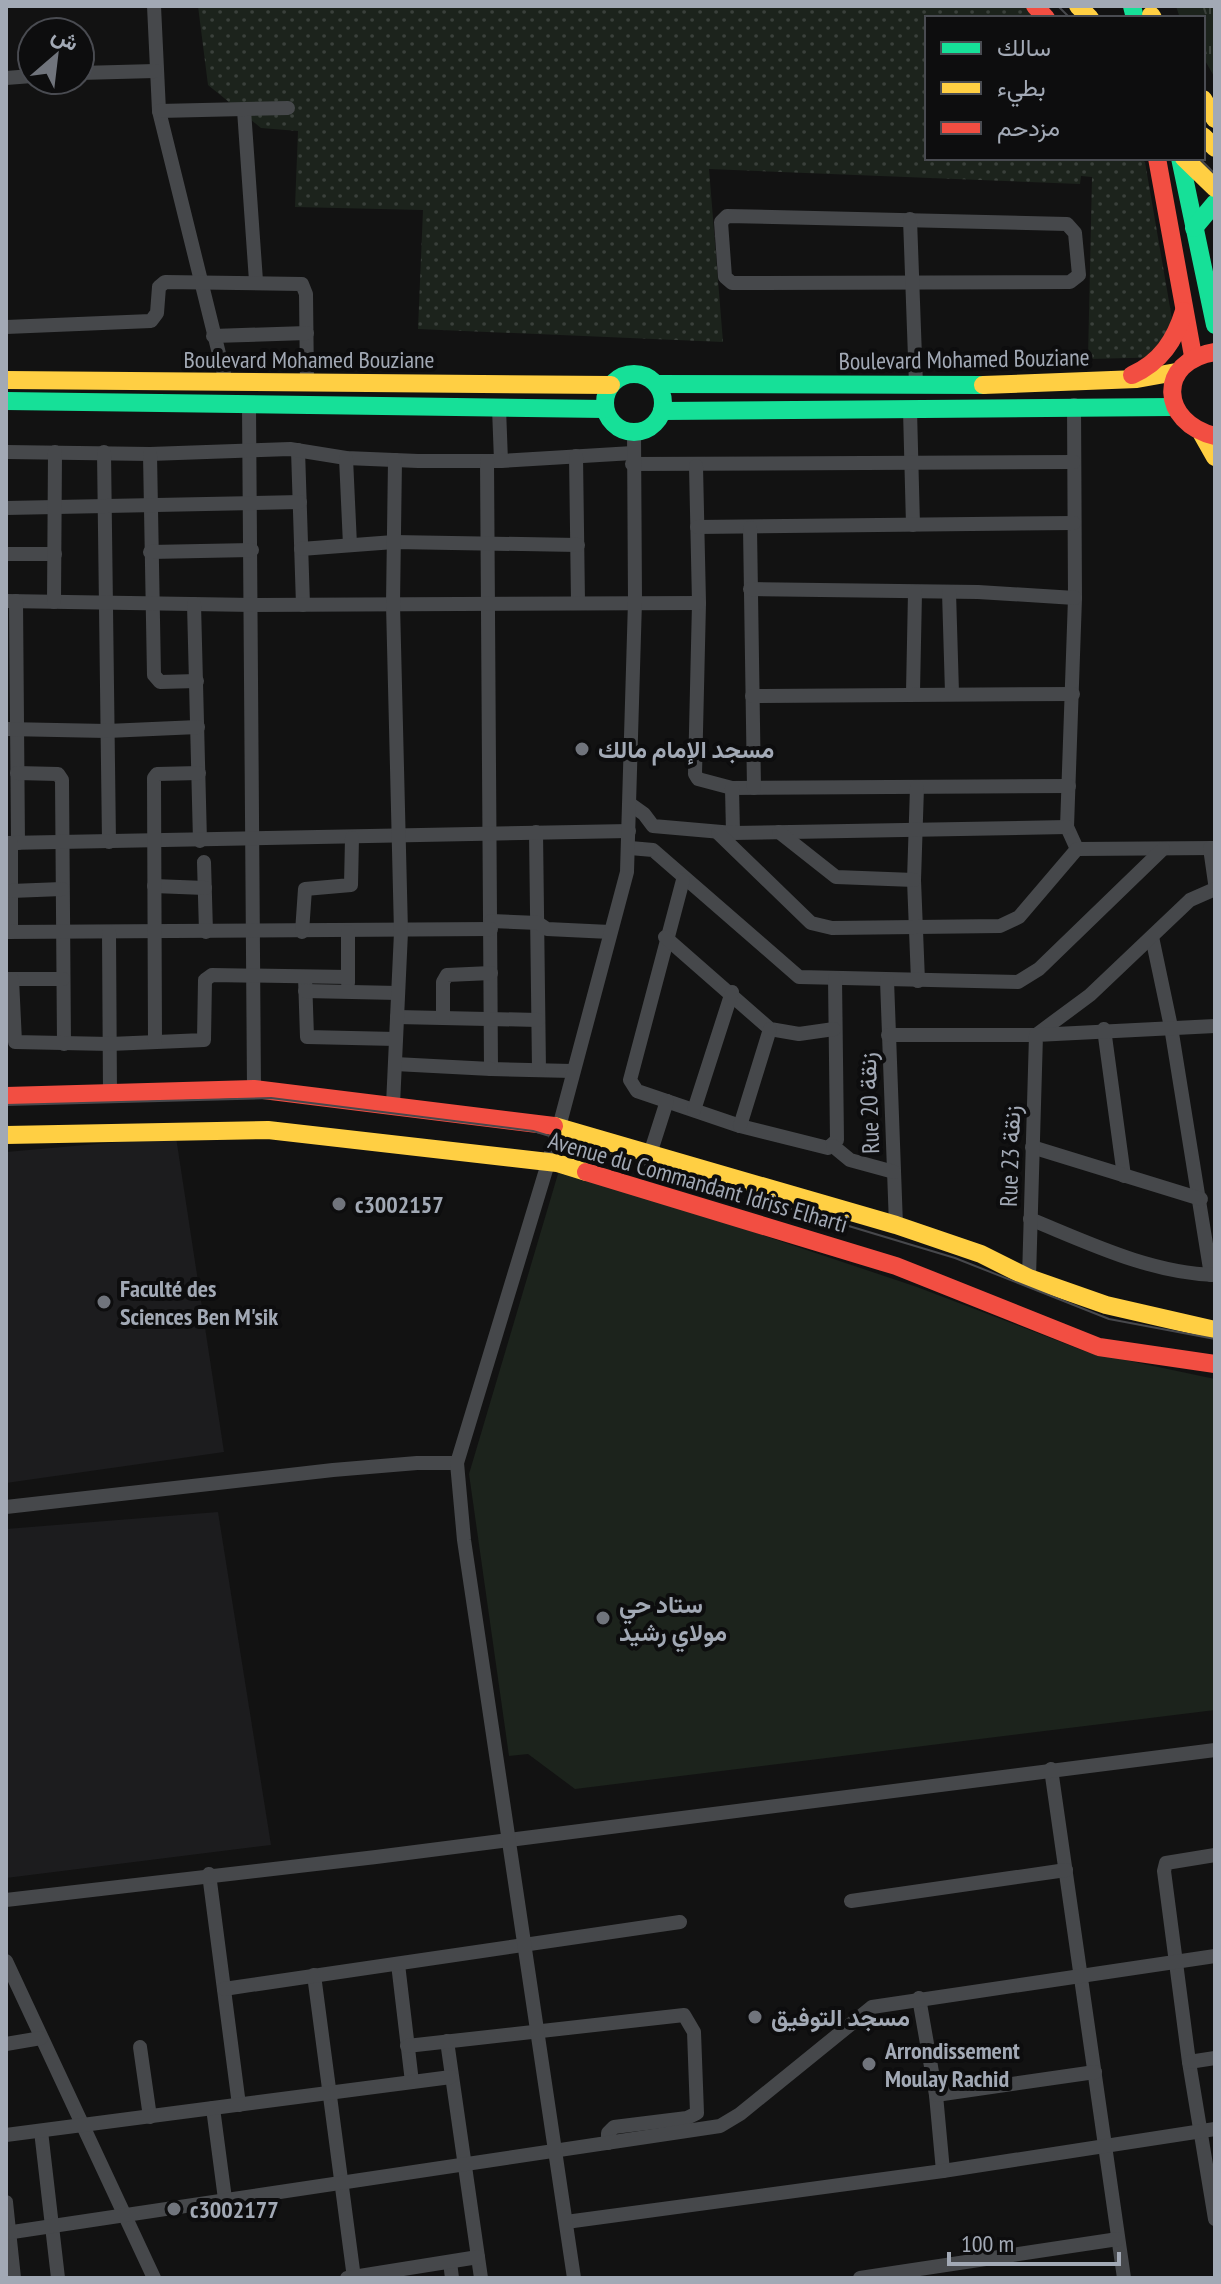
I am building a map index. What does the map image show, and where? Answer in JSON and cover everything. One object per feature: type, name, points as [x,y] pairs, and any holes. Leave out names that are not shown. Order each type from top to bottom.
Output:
[{"type":"main road","points":[[1132,6],[1148,15]]},
{"type":"main road","points":[[1157,160],[1193,356]]},
{"type":"main road","points":[[1182,160],[1215,325]]},
{"type":"main road","points":[[1184,160],[1215,188]]},
{"type":"main road","points":[[1194,228],[1215,203]]},
{"type":"main road","points":[[1119,380],[1155,361],[1169,346],[1185,308]]},
{"type":"main road","points":[[1215,352],[1193,356],[1176,372],[1170,392],[1173,407],[1188,428],[1208,435],[1215,457]]},
{"type":"main road","name":"Boulevard Mohamed Bouziane","points":[[657,384],[916,385],[1119,380],[1176,372]]},
{"type":"main road","points":[[639,374],[657,384],[663,401],[662,411],[651,427],[634,432],[615,426],[605,409],[611,385],[624,375],[639,374]]},
{"type":"main road","name":"Boulevard Mohamed Bouziane","points":[[6,380],[611,385]]},
{"type":"main road","name":"Boulevard Mohamed Bouziane","points":[[6,401],[605,409]]},
{"type":"main road","name":"Boulevard Mohamed Bouziane","points":[[662,411],[910,410],[1074,405],[1173,407]]},
{"type":"main road","name":"Avenue du Commandant Idriss Elharti","points":[[6,1096],[254,1089],[559,1127],[896,1225],[981,1254],[1029,1278],[1106,1305],[1215,1330]]},
{"type":"main road","name":"Avenue du Commandant Idriss Elharti","points":[[6,1135],[268,1130],[548,1161],[896,1266],[1099,1347],[1215,1364]]},
{"type":"street","points":[[154,6],[159,111],[226,382]]},
{"type":"street","points":[[96,73],[155,71]]},
{"type":"street","points":[[159,111],[288,108]]},
{"type":"street","points":[[244,110],[256,281]]},
{"type":"street","points":[[727,216],[910,219],[1067,224],[1075,233],[1079,275],[1070,282],[910,282],[726,281],[721,222],[727,216]]},
{"type":"street","points":[[910,219],[916,385]]},
{"type":"street","points":[[6,327],[151,321],[157,313],[159,287],[165,282],[302,284],[306,294],[307,383]]},
{"type":"street","points":[[213,336],[307,333]]},
{"type":"street","points":[[1074,405],[1075,598],[1067,827],[1077,849]]},
{"type":"street","points":[[249,406],[253,605],[254,1089]]},
{"type":"street","points":[[491,1069],[486,544],[499,408]]},
{"type":"street","points":[[910,410],[913,525]]},
{"type":"street","points":[[569,2277],[566,2222],[464,1540],[457,1463],[559,1127],[630,848],[635,601],[634,432]]},
{"type":"street","points":[[6,452],[150,454],[298,450],[346,458],[395,460],[494,461],[576,456],[632,458],[696,466],[1074,462]]},
{"type":"street","points":[[298,450],[303,605]]},
{"type":"street","points":[[54,602],[55,452]]},
{"type":"street","points":[[104,452],[109,842]]},
{"type":"street","points":[[150,454],[150,603],[156,679],[197,681]]},
{"type":"street","points":[[576,456],[578,602]]},
{"type":"street","points":[[346,458],[350,545]]},
{"type":"street","points":[[393,1105],[401,932],[393,604],[395,460]]},
{"type":"street","points":[[696,466],[699,603],[695,774],[702,783],[732,788],[1069,786]]},
{"type":"street","points":[[6,508],[300,502]]},
{"type":"street","points":[[697,527],[1074,523]]},
{"type":"street","points":[[750,528],[754,788]]},
{"type":"street","points":[[301,549],[394,542],[578,545]]},
{"type":"street","points":[[150,552],[252,550]]},
{"type":"street","points":[[6,554],[55,554]]},
{"type":"street","points":[[750,589],[949,592],[1075,598]]},
{"type":"street","points":[[913,692],[915,592]]},
{"type":"street","points":[[949,592],[952,693]]},
{"type":"street","points":[[610,932],[547,929],[538,923],[401,932],[8,932],[17,773],[11,730],[11,601],[253,605],[699,603]]},
{"type":"street","points":[[194,604],[200,841]]},
{"type":"street","points":[[752,696],[913,692],[1073,694]]},
{"type":"street","points":[[11,730],[107,731],[198,727]]},
{"type":"street","points":[[17,773],[60,777],[64,1044]]},
{"type":"street","points":[[155,1042],[155,775],[199,773]]},
{"type":"street","points":[[917,787],[914,880],[918,981]]},
{"type":"street","points":[[726,833],[732,788]]},
{"type":"street","points":[[630,804],[644,814],[653,826],[653,850]]},
{"type":"street","points":[[653,826],[726,833],[1067,827]]},
{"type":"street","points":[[12,843],[253,841],[629,831]]},
{"type":"street","points":[[536,832],[539,1070]]},
{"type":"street","points":[[779,832],[836,877],[914,880]]},
{"type":"street","points":[[726,833],[811,923],[832,928],[1010,924],[1077,849],[1213,848],[1215,886],[1190,900],[1090,995],[1036,1035]]},
{"type":"street","points":[[302,932],[305,889],[351,885],[352,838]]},
{"type":"street","points":[[630,848],[653,850],[788,971],[809,979],[1018,982],[1029,977],[1163,849]]},
{"type":"street","points":[[204,862],[206,932]]},
{"type":"street","points":[[683,880],[665,937],[630,1080],[637,1091],[740,1126],[828,1148],[833,1146],[837,1140],[835,978]]},
{"type":"street","points":[[154,886],[205,888]]},
{"type":"street","points":[[11,891],[62,889]]},
{"type":"street","points":[[109,932],[110,1094]]},
{"type":"street","points":[[348,932],[348,993]]},
{"type":"street","points":[[665,937],[732,992],[770,1029],[799,1034],[834,1029]]},
{"type":"street","points":[[1030,1219],[1118,1255],[1171,1270],[1213,1275],[1171,1027],[1152,937]]},
{"type":"street","points":[[443,1017],[443,982],[447,975],[491,973]]},
{"type":"street","points":[[63,979],[9,979],[15,1042],[110,1044],[204,1040],[208,977],[254,977],[348,993],[398,993]]},
{"type":"street","points":[[305,984],[348,977]]},
{"type":"street","name":"Rue 20 زنقة","points":[[887,980],[896,1225]]},
{"type":"street","points":[[305,984],[305,1033],[309,1039],[396,1039]]},
{"type":"street","points":[[694,1110],[732,992]]},
{"type":"street","points":[[397,1017],[538,1020]]},
{"type":"street","points":[[888,1035],[1036,1035],[1104,1029],[1215,1026]]},
{"type":"street","points":[[740,1126],[770,1029]]},
{"type":"street","points":[[1104,1029],[1124,1176]]},
{"type":"street","name":"Rue 23 زنقة","points":[[1029,1278],[1036,1035]]},
{"type":"street","points":[[395,1064],[572,1071]]},
{"type":"street","points":[[650,1154],[667,1101]]},
{"type":"street","points":[[833,1146],[850,1160],[894,1172]]},
{"type":"street","points":[[1032,1147],[1201,1199]]},
{"type":"street","points":[[6,1507],[333,1470],[457,1463]]},
{"type":"street","points":[[6,1900],[1215,1750]]},
{"type":"street","points":[[1051,1769],[1124,2278]]},
{"type":"street","points":[[1215,1855],[1166,1863],[1189,2062],[1209,2130],[1215,2219]]},
{"type":"street","points":[[851,1901],[1066,1870]]},
{"type":"street","points":[[209,1874],[239,2105]]},
{"type":"street","points":[[224,1989],[680,1922]]},
{"type":"street","points":[[8,2233],[730,2122],[872,2007],[1215,1956]]},
{"type":"street","points":[[6,1961],[154,2278]]},
{"type":"street","points":[[398,1964],[412,2082]]},
{"type":"street","points":[[314,1975],[354,2278]]},
{"type":"street","points":[[919,1998],[936,2095],[943,2171]]},
{"type":"street","points":[[407,2046],[678,2013],[689,2020],[694,2032],[697,2113],[687,2118],[614,2127],[608,2133],[608,2143]]},
{"type":"street","points":[[6,2044],[41,2038]]},
{"type":"street","points":[[447,2041],[481,2278]]},
{"type":"street","points":[[140,2047],[150,2117]]},
{"type":"street","points":[[1189,2062],[1215,2058]]},
{"type":"street","points":[[936,2095],[1095,2072]]},
{"type":"street","points":[[6,2135],[451,2077]]},
{"type":"street","points":[[213,2108],[225,2199]]},
{"type":"street","points":[[566,2222],[943,2171],[1209,2130]]},
{"type":"street","points":[[41,2131],[58,2278]]},
{"type":"street","points":[[6,2202],[14,2278]]},
{"type":"street","points":[[860,2278],[1118,2239]]},
{"type":"street","points":[[347,2278],[478,2257]]},
{"type":"street","points":[[450,2262],[452,2278]]},
{"type":"shaded area","name":"Faculté des Sciences Ben M'sik","points":[[176,1137],[224,1452],[6,1483],[6,1152]]},
{"type":"shaded area","points":[[218,1512],[271,1845],[6,1878],[6,1529]]},
{"type":"green space","points":[[198,6],[1029,6],[1039,16],[925,16],[925,160],[1142,160],[1177,348],[1170,357],[1088,359],[1092,177],[1081,176],[1080,184],[709,169],[723,342],[418,329],[423,210],[295,207],[298,131],[261,128],[208,85]]},
{"type":"green space","points":[[1176,6],[1215,6],[1215,78],[1205,60],[1205,16],[1179,16]]},
{"type":"green space","points":[[560,1167],[917,1287],[1087,1352],[1215,1379],[1215,1710],[575,1789],[528,1754],[509,1756],[469,1474]]},
{"type":"tram line","points":[[1058,6],[1068,16]]},
{"type":"tram line","points":[[1201,160],[1215,174]]},
{"type":"tram line","points":[[6,1105],[271,1098],[533,1131],[955,1258],[1109,1319],[1215,1339]]},
{"type":"traffic: fast","points":[[1132,6],[1134,16]]},
{"type":"traffic: fast","points":[[1180,160],[1215,325]]},
{"type":"traffic: fast","points":[[1194,228],[1215,203]]},
{"type":"traffic: fast","points":[[634,374],[655,382],[663,403],[655,424],[634,432],[613,424],[605,403],[613,382],[634,374]]},
{"type":"traffic: fast","points":[[657,384],[983,385]]},
{"type":"traffic: fast","points":[[6,401],[605,409]]},
{"type":"traffic: fast","points":[[662,411],[1173,407]]},
{"type":"traffic: slow","points":[[1078,6],[1088,16]]},
{"type":"traffic: slow","points":[[1205,102],[1215,119]]},
{"type":"traffic: slow","points":[[1205,138],[1215,148]]},
{"type":"traffic: slow","points":[[1186,160],[1215,188]]},
{"type":"traffic: slow","points":[[983,385],[1137,379],[1176,372]]},
{"type":"traffic: slow","points":[[6,380],[611,385]]},
{"type":"traffic: slow","points":[[1202,434],[1215,457]]},
{"type":"traffic: slow","points":[[554,1126],[896,1225],[981,1254],[1029,1278],[1106,1305],[1215,1330]]},
{"type":"traffic: slow","points":[[6,1135],[268,1130],[557,1163],[586,1172]]},
{"type":"traffic: jam","points":[[1035,6],[1044,16]]},
{"type":"traffic: jam","points":[[1157,160],[1193,356]]},
{"type":"traffic: jam","points":[[1132,375],[1151,364],[1166,349],[1184,311]]},
{"type":"traffic: jam","points":[[1215,352],[1196,358],[1182,367],[1172,392],[1175,406],[1184,419],[1197,429],[1215,436]]},
{"type":"traffic: jam","points":[[6,1096],[254,1089],[554,1126]]},
{"type":"traffic: jam","points":[[586,1172],[896,1266],[1099,1347],[1215,1364]]},
{"type":"place","name":"مسجد الإمام مالك","points":[[582,749]]},
{"type":"place","name":"c3002157","points":[[339,1204]]},
{"type":"place","name":"Faculté des Sciences Ben M'sik","points":[[104,1302]]},
{"type":"place","name":"ستاد حي مولاي رشيد","points":[[603,1618]]},
{"type":"place","name":"مسجد التوفيق","points":[[755,2017]]},
{"type":"place","name":"Arrondissement Moulay Rachid","points":[[869,2064]]},
{"type":"place","name":"c3002177","points":[[174,2209]]}]
